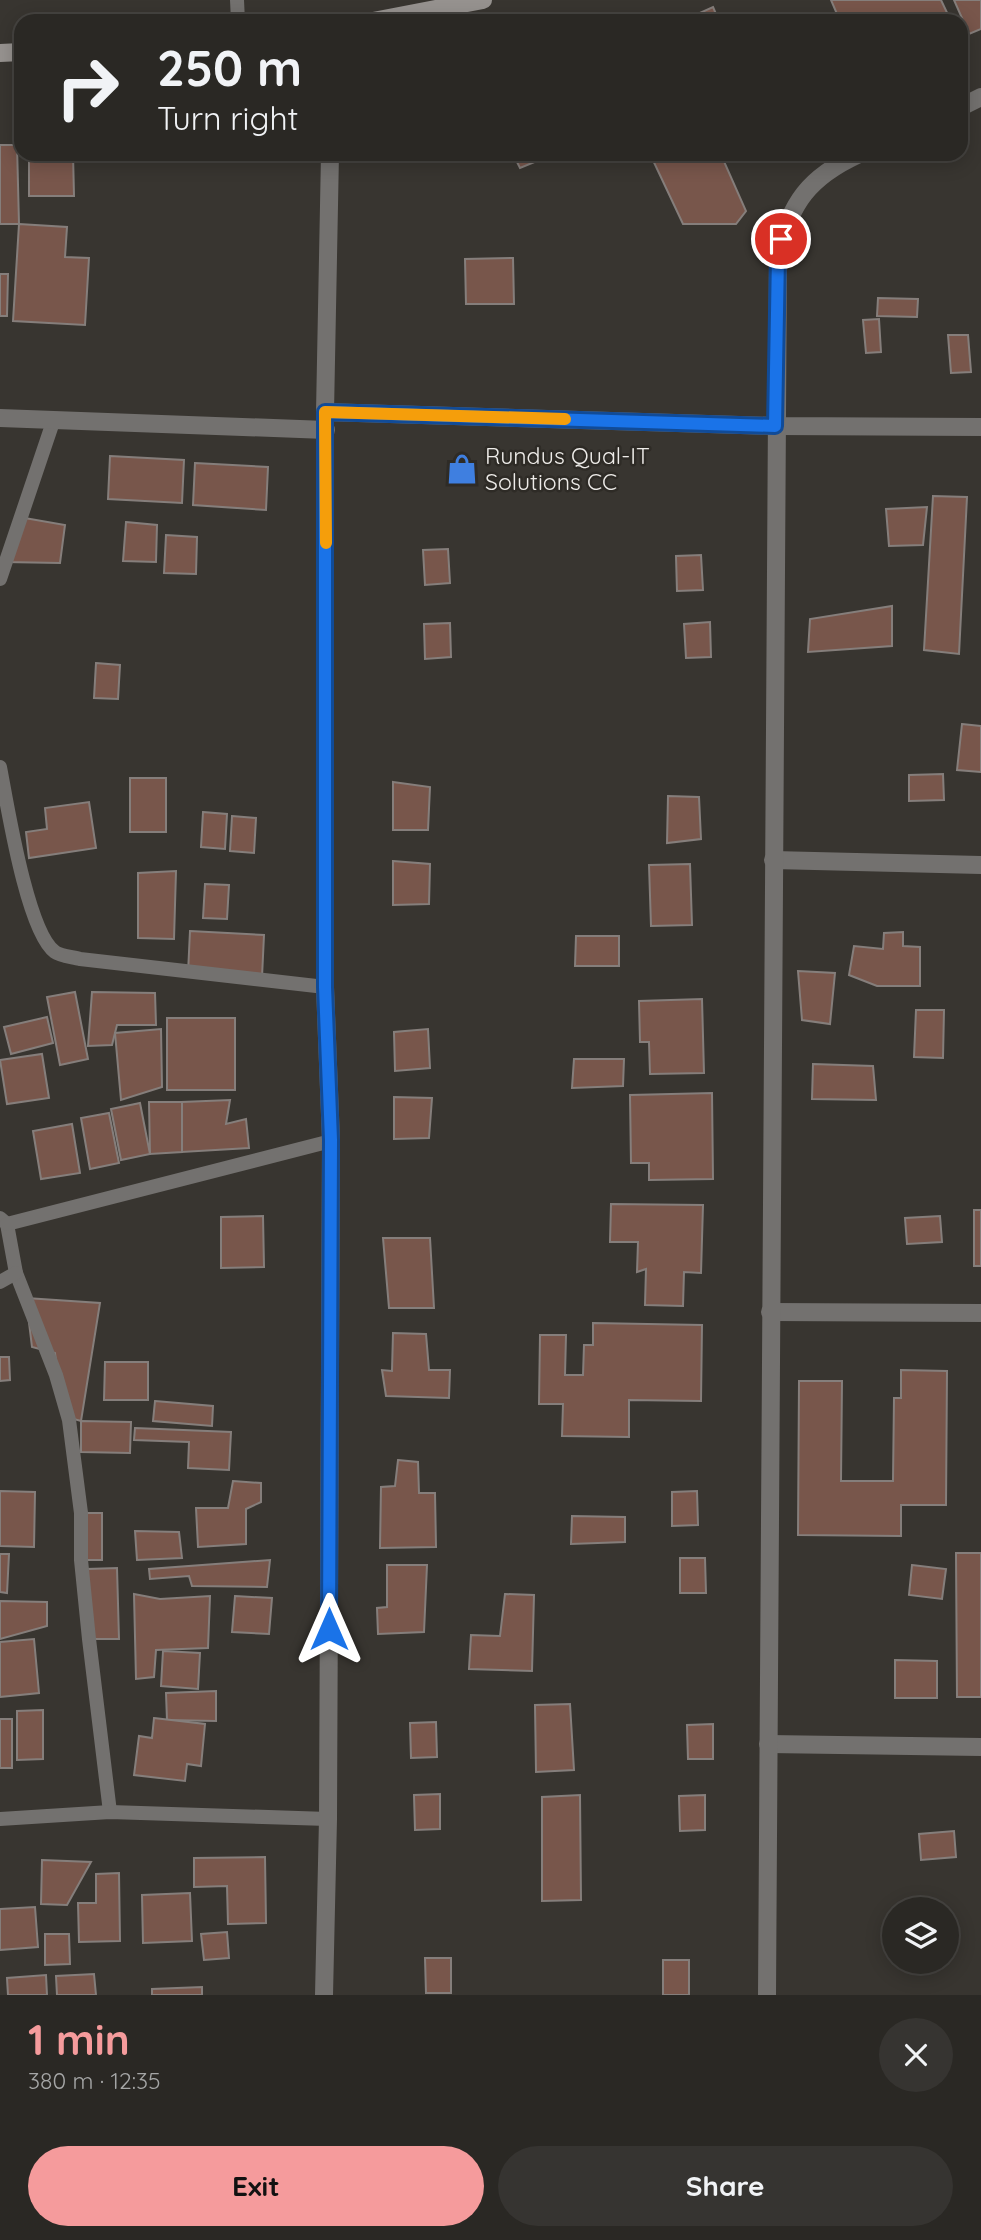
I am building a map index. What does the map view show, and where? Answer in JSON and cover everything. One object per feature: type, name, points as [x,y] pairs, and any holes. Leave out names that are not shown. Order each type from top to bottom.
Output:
[{"type":"main road","points":[[410,14],[483,0]]},
{"type":"street","points":[[324,1995],[328,1819],[331,1140],[325,987],[325,412],[330,161]]},
{"type":"street","points":[[767,1995],[778,256],[785,223],[798,200],[819,177],[847,161]]},
{"type":"street","points":[[325,412],[775,426],[981,427]]},
{"type":"street","points":[[0,418],[326,430]]},
{"type":"street","points":[[773,860],[981,865]]},
{"type":"street","points":[[770,1312],[981,1313]]},
{"type":"street","points":[[768,1744],[981,1747]]},
{"type":"lane","points":[[0,579],[53,422]]},
{"type":"lane","points":[[0,767],[17,853],[33,911],[45,940],[55,953],[80,959],[325,987]]},
{"type":"lane","points":[[110,1812],[89,1639],[81,1560],[81,1513],[69,1420],[56,1375],[16,1273],[3,1221],[331,1140]]},
{"type":"lane","points":[[0,1282],[16,1273]]},
{"type":"lane","points":[[0,1819],[110,1812],[328,1819]]},
{"type":"building","points":[[831,0],[941,0],[948,14],[837,14]]},
{"type":"building","points":[[954,0],[981,0],[981,29],[969,34],[968,14],[960,14]]},
{"type":"building","points":[[713,7],[716,14],[698,14]]},
{"type":"building","points":[[0,145],[14,145],[14,161],[17,161],[19,224],[0,224]]},
{"type":"building","points":[[29,161],[73,161],[74,196],[29,196]]},
{"type":"building","points":[[516,161],[537,161],[520,168]]},
{"type":"building","points":[[653,161],[724,161],[746,211],[736,224],[683,224]]},
{"type":"building","points":[[19,224],[67,227],[65,257],[89,258],[85,325],[13,321]]},
{"type":"building","points":[[513,258],[514,304],[466,304],[465,259]]},
{"type":"building","points":[[0,274],[8,274],[7,316],[0,316]]},
{"type":"building","points":[[878,298],[918,299],[917,317],[877,316]]},
{"type":"building","points":[[879,319],[881,352],[866,353],[863,320]]},
{"type":"building","points":[[948,335],[968,335],[971,372],[951,373]]},
{"type":"building","points":[[110,456],[184,460],[182,503],[108,499]]},
{"type":"building","points":[[195,463],[268,467],[266,510],[193,505]]},
{"type":"building","points":[[933,496],[967,497],[959,654],[924,650]]},
{"type":"building","points":[[927,507],[923,545],[889,546],[886,509]]},
{"type":"building","points":[[19,517],[65,525],[60,563],[5,562]]},
{"type":"building","points":[[126,522],[157,525],[156,562],[123,561]]},
{"type":"building","points":[[166,535],[197,537],[196,574],[164,573]]},
{"type":"building","points":[[448,549],[450,583],[425,585],[423,550]]},
{"type":"building","points":[[701,555],[703,590],[677,591],[676,556]]},
{"type":"building","points":[[892,606],[892,646],[808,652],[810,619]]},
{"type":"building","points":[[710,622],[711,657],[686,658],[684,624]]},
{"type":"building","points":[[450,623],[451,657],[425,659],[424,624]]},
{"type":"building","points":[[96,663],[120,665],[118,699],[94,698]]},
{"type":"building","points":[[962,724],[981,726],[981,772],[957,770]]},
{"type":"building","points":[[943,774],[944,800],[909,801],[909,775]]},
{"type":"building","points":[[130,778],[166,778],[166,832],[130,832]]},
{"type":"building","points":[[393,782],[430,787],[428,830],[393,830]]},
{"type":"building","points":[[668,796],[699,797],[701,839],[667,843]]},
{"type":"building","points":[[89,802],[96,848],[29,858],[26,832],[47,829],[45,808]]},
{"type":"building","points":[[203,812],[227,814],[225,849],[201,847]]},
{"type":"building","points":[[232,816],[256,818],[254,853],[230,851]]},
{"type":"building","points":[[393,861],[430,864],[429,904],[393,905]]},
{"type":"building","points":[[690,864],[692,925],[651,926],[649,865]]},
{"type":"building","points":[[176,871],[174,939],[138,938],[138,873]]},
{"type":"building","points":[[205,884],[229,885],[227,919],[203,918]]},
{"type":"building","points":[[190,931],[264,935],[262,977],[188,973]]},
{"type":"building","points":[[903,932],[903,946],[920,947],[920,986],[877,986],[849,975],[854,946],[883,949],[884,933]]},
{"type":"building","points":[[576,936],[619,936],[619,966],[575,966]]},
{"type":"building","points":[[798,971],[835,973],[830,1024],[802,1020]]},
{"type":"building","points":[[75,992],[88,1059],[60,1065],[47,997]]},
{"type":"building","points":[[92,992],[155,993],[156,1025],[117,1025],[112,1045],[88,1046]]},
{"type":"building","points":[[702,999],[704,1073],[650,1074],[649,1042],[640,1042],[639,1001]]},
{"type":"building","points":[[916,1010],[944,1010],[943,1058],[914,1057]]},
{"type":"building","points":[[47,1017],[53,1043],[11,1054],[4,1027]]},
{"type":"building","points":[[167,1018],[235,1018],[235,1090],[167,1090]]},
{"type":"building","points":[[161,1029],[162,1087],[121,1100],[115,1033]]},
{"type":"building","points":[[428,1029],[430,1068],[395,1071],[394,1032]]},
{"type":"building","points":[[42,1054],[49,1098],[7,1104],[0,1060]]},
{"type":"building","points":[[574,1059],[624,1059],[623,1086],[572,1088]]},
{"type":"building","points":[[813,1064],[873,1066],[876,1100],[812,1099]]},
{"type":"building","points":[[712,1093],[713,1179],[649,1180],[649,1163],[631,1163],[630,1095]]},
{"type":"building","points":[[394,1097],[432,1098],[429,1138],[394,1139]]},
{"type":"building","points":[[230,1100],[226,1124],[246,1119],[249,1148],[182,1152],[182,1102]]},
{"type":"building","points":[[149,1102],[182,1102],[182,1152],[150,1154]]},
{"type":"building","points":[[140,1103],[150,1154],[121,1160],[111,1109]]},
{"type":"building","points":[[109,1113],[119,1163],[90,1169],[81,1118]]},
{"type":"building","points":[[72,1124],[80,1173],[41,1179],[33,1131]]},
{"type":"building","points":[[611,1204],[703,1205],[701,1273],[684,1272],[683,1306],[645,1305],[646,1269],[637,1272],[638,1242],[610,1242]]},
{"type":"building","points":[[974,1210],[981,1210],[981,1266],[974,1266]]},
{"type":"building","points":[[263,1216],[264,1267],[221,1268],[221,1217]]},
{"type":"building","points":[[940,1216],[942,1242],[907,1244],[905,1218]]},
{"type":"building","points":[[383,1238],[430,1238],[434,1308],[389,1308]]},
{"type":"building","points":[[26,1298],[100,1303],[81,1421],[63,1416],[55,1353],[32,1347]]},
{"type":"building","points":[[593,1323],[702,1325],[701,1401],[629,1400],[629,1437],[562,1436],[563,1404],[539,1404],[540,1335],[566,1335],[565,1375],[583,1375],[584,1345],[593,1345]]},
{"type":"building","points":[[393,1333],[426,1334],[429,1370],[450,1370],[449,1398],[386,1396],[382,1370],[392,1371]]},
{"type":"building","points":[[0,1357],[9,1357],[10,1380],[0,1381]]},
{"type":"building","points":[[105,1362],[148,1362],[148,1400],[104,1400]]},
{"type":"building","points":[[901,1370],[947,1371],[946,1505],[901,1505],[901,1536],[798,1535],[799,1381],[842,1381],[841,1481],[893,1481],[894,1398],[901,1398]]},
{"type":"building","points":[[155,1401],[213,1406],[212,1426],[153,1421]]},
{"type":"building","points":[[81,1421],[131,1422],[130,1453],[81,1452]]},
{"type":"building","points":[[135,1428],[231,1432],[229,1470],[188,1468],[189,1442],[134,1440]]},
{"type":"building","points":[[398,1460],[418,1462],[419,1493],[435,1493],[436,1547],[380,1548],[381,1487],[395,1486]]},
{"type":"building","points":[[233,1481],[261,1483],[261,1502],[246,1509],[246,1544],[198,1547],[196,1508],[228,1508]]},
{"type":"building","points":[[0,1491],[35,1492],[34,1547],[0,1546]]},
{"type":"building","points":[[697,1491],[698,1525],[672,1526],[672,1492]]},
{"type":"building","points":[[81,1513],[102,1513],[102,1560],[81,1560]]},
{"type":"building","points":[[572,1516],[625,1517],[625,1542],[571,1544]]},
{"type":"building","points":[[135,1531],[179,1532],[182,1558],[137,1560]]},
{"type":"building","points":[[956,1553],[981,1553],[981,1697],[957,1697]]},
{"type":"building","points":[[0,1554],[9,1554],[7,1593],[0,1592]]},
{"type":"building","points":[[680,1558],[705,1558],[706,1593],[680,1593]]},
{"type":"building","points":[[270,1560],[267,1587],[192,1586],[189,1576],[150,1579],[149,1569]]},
{"type":"building","points":[[387,1565],[427,1565],[424,1632],[378,1634],[377,1608],[387,1607]]},
{"type":"building","points":[[912,1565],[946,1569],[942,1599],[909,1595]]},
{"type":"building","points":[[117,1568],[119,1639],[89,1639],[87,1569]]},
{"type":"building","points":[[134,1594],[160,1599],[210,1596],[208,1648],[156,1650],[154,1677],[136,1679]]},
{"type":"building","points":[[505,1594],[534,1595],[532,1671],[469,1669],[471,1635],[500,1636]]},
{"type":"building","points":[[235,1596],[272,1598],[269,1634],[232,1632]]},
{"type":"building","points":[[0,1601],[47,1602],[47,1626],[0,1639]]},
{"type":"building","points":[[34,1639],[39,1693],[0,1697],[0,1642]]},
{"type":"building","points":[[163,1651],[200,1653],[198,1689],[161,1686]]},
{"type":"building","points":[[895,1660],[937,1661],[937,1698],[895,1698]]},
{"type":"building","points":[[216,1691],[216,1721],[167,1720],[166,1693]]},
{"type":"building","points":[[570,1704],[574,1770],[536,1772],[535,1705]]},
{"type":"building","points":[[43,1710],[43,1759],[17,1760],[17,1711]]},
{"type":"building","points":[[154,1718],[205,1724],[201,1766],[187,1764],[185,1781],[134,1775],[139,1736],[152,1738]]},
{"type":"building","points":[[0,1719],[12,1719],[12,1768],[0,1768]]},
{"type":"building","points":[[436,1722],[437,1757],[411,1758],[410,1723]]},
{"type":"building","points":[[713,1724],[713,1759],[688,1759],[687,1725]]},
{"type":"building","points":[[440,1794],[440,1829],[415,1830],[414,1795]]},
{"type":"building","points":[[580,1795],[581,1900],[542,1901],[542,1797]]},
{"type":"building","points":[[705,1795],[705,1830],[680,1831],[679,1796]]},
{"type":"building","points":[[954,1831],[956,1857],[921,1860],[919,1834]]},
{"type":"building","points":[[265,1857],[266,1923],[228,1924],[227,1886],[194,1887],[194,1858]]},
{"type":"building","points":[[42,1860],[91,1862],[67,1905],[41,1904]]},
{"type":"building","points":[[119,1873],[120,1941],[79,1942],[78,1903],[96,1903],[96,1874]]},
{"type":"building","points":[[190,1893],[192,1941],[143,1943],[142,1895]]},
{"type":"building","points":[[35,1907],[38,1947],[0,1950],[0,1909]]},
{"type":"building","points":[[227,1932],[229,1958],[204,1960],[201,1934]]},
{"type":"building","points":[[45,1934],[69,1934],[70,1964],[45,1965]]},
{"type":"building","points":[[425,1958],[451,1958],[451,1993],[426,1993]]},
{"type":"building","points":[[663,1960],[689,1960],[689,1995],[663,1995]]},
{"type":"building","points":[[94,1974],[96,1995],[57,1995],[56,1976]]},
{"type":"building","points":[[46,1975],[47,1995],[8,1995],[7,1978]]},
{"type":"building","points":[[202,1987],[202,1995],[152,1995],[152,1989]]},
{"type":"slow traffic","points":[[326,543],[325,412],[565,419]]},
{"type":"place","name":"Rundus Qual-IT Solutions CC","points":[[462,469]]},
{"type":"route","points":[[329,1629],[331,1140],[325,987],[325,412],[775,426],[778,256],[781,239]]}]
